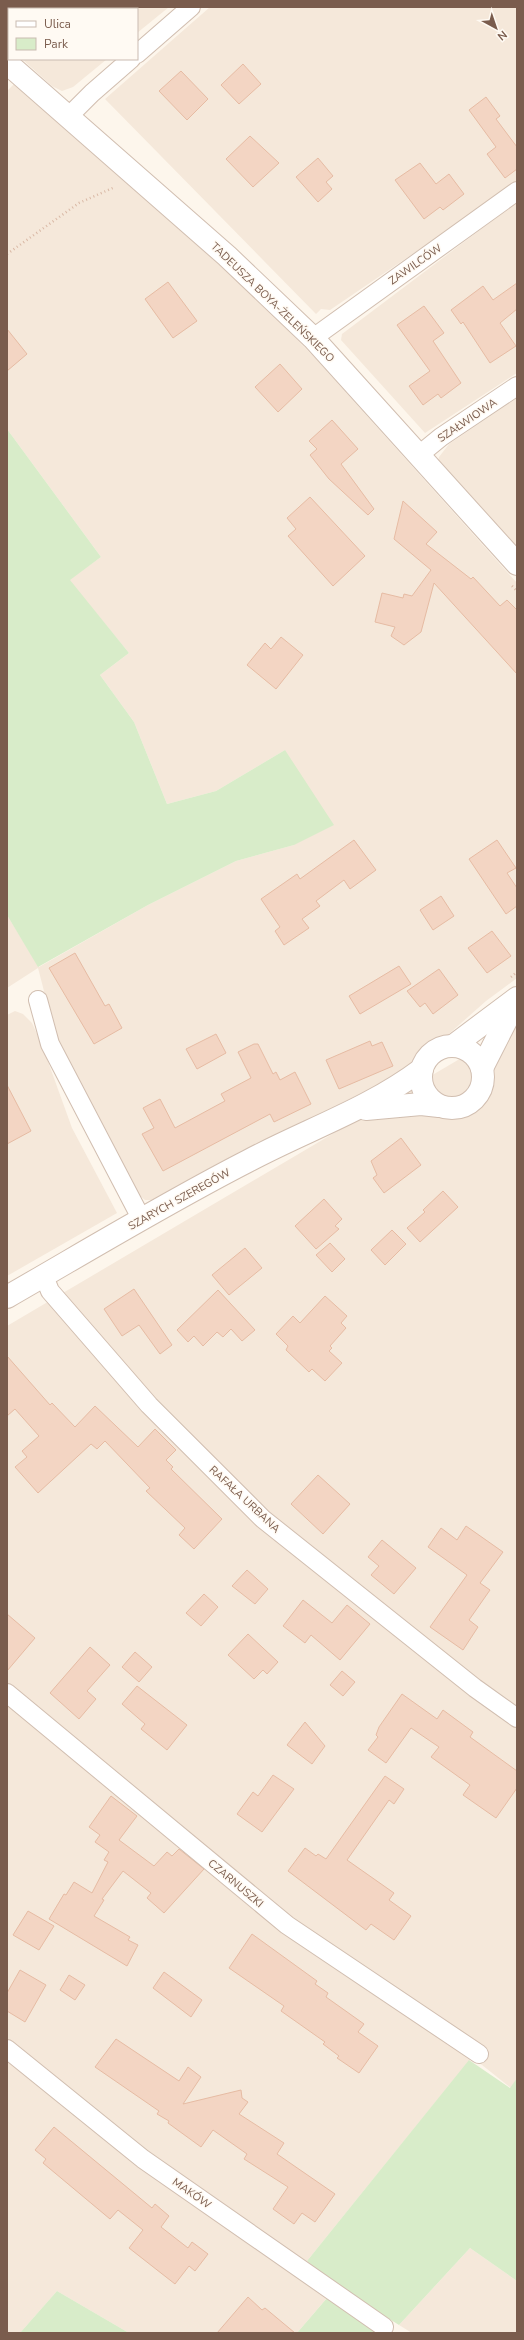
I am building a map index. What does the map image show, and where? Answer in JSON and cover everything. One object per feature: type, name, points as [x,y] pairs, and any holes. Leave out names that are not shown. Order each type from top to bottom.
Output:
[{"type":"street","points":[[138,53],[191,7]]},
{"type":"street","points":[[69,116],[92,93],[130,60]]},
{"type":"street","name":"TADEUSZA BOYA-ŻELEŃSKIEGO","points":[[7,63],[138,176],[227,256],[313,338],[419,455],[512,572]]},
{"type":"street","name":"ZAWILCÓW","points":[[313,338],[517,191]]},
{"type":"street","name":"SZAŁWIOWA","points":[[419,455],[441,436],[517,386]]},
{"type":"street","points":[[453,1046],[517,998]]},
{"type":"street","points":[[482,1068],[517,998]]},
{"type":"street","points":[[38,1000],[50,1044],[142,1220]]},
{"type":"street","points":[[453,1046],[463,1047],[472,1052],[478,1059],[482,1068],[482,1087],[470,1103],[461,1108],[450,1109],[439,1106],[430,1100],[424,1091],[421,1080],[422,1069],[427,1059],[434,1051],[453,1046]]},
{"type":"street","name":"SZARYCH SZEREGÓW","points":[[7,1297],[248,1161],[356,1111],[404,1082],[422,1069]]},
{"type":"street","name":"SZARYCH SZEREGÓW","points":[[356,1111],[421,1104],[439,1106]]},
{"type":"street","name":"RAFAŁA URBANA","points":[[44,1276],[50,1291],[149,1405],[263,1519],[475,1688],[517,1718]]},
{"type":"street","name":"CZARNUSZKI","points":[[7,1693],[287,1925],[479,2054]]},
{"type":"street","name":"MAKÓW","points":[[7,2049],[143,2159],[384,2327]]},
{"type":"path","points":[[7,254],[79,203],[138,176]]},
{"type":"path","points":[[512,572],[517,591]]},
{"type":"shaded area","points":[[7,7],[169,7],[138,32],[138,8],[8,8],[8,46]]},
{"type":"shaded area","points":[[210,7],[517,7],[517,183],[330,310],[321,309],[316,314],[105,99]]},
{"type":"shaded area","points":[[23,60],[106,60],[73,87],[62,91],[52,86]]},
{"type":"shaded area","points":[[14,84],[238,281],[280,322],[314,357],[517,583],[517,978],[486,1001],[424,1056],[394,1077],[243,1152],[163,1197],[152,1200],[145,1200],[139,1195],[56,1037],[38,968],[7,988],[7,915],[39,967],[148,905],[236,861],[294,845],[285,750],[216,791],[167,804],[134,722],[100,675],[129,653],[69,580],[101,557],[7,429],[7,91]]},
{"type":"shaded area","points":[[517,202],[517,373],[425,433],[341,340],[342,334]]},
{"type":"shaded area","points":[[517,398],[517,549],[438,462],[439,457],[449,444]]},
{"type":"shaded area","points":[[15,1011],[23,1014],[32,1023],[42,1045],[72,1128],[117,1213],[7,1276],[7,1015]]},
{"type":"shaded area","points":[[517,1025],[517,2078],[511,2088],[472,2057],[307,2261],[337,2286],[297,2333],[129,2333],[57,2291],[20,2333],[7,2333],[7,1326]]},
{"type":"shaded area","points":[[470,2248],[517,2281],[517,2333],[412,2333],[399,2325]]},
{"type":"green space","points":[[7,429],[101,557],[70,580],[129,653],[100,675],[134,722],[167,804],[216,791],[285,750],[334,825],[294,845],[236,861],[148,905],[38,967],[7,915]]},
{"type":"green space","points":[[469,2060],[510,2088],[517,2078],[517,2281],[470,2248],[399,2325],[337,2286],[307,2261]]},
{"type":"green space","points":[[57,2291],[129,2333],[20,2333]]},
{"type":"green space","points":[[327,2298],[377,2333],[297,2333]]},
{"type":"building","points":[[243,64],[261,84],[239,104],[221,85]]},
{"type":"building","points":[[181,71],[208,99],[187,120],[159,91]]},
{"type":"building","points":[[486,97],[500,116],[496,119],[517,147],[517,169],[505,178],[487,154],[496,147],[469,110]]},
{"type":"building","points":[[250,136],[279,163],[253,187],[226,159]]},
{"type":"building","points":[[318,158],[333,176],[326,182],[332,189],[318,202],[296,177]]},
{"type":"building","points":[[420,163],[436,184],[449,174],[464,194],[443,210],[440,207],[424,219],[395,180]]},
{"type":"building","points":[[168,282],[197,321],[173,338],[145,299]]},
{"type":"building","points":[[517,283],[517,309],[500,323],[516,346],[490,363],[463,322],[461,324],[451,310],[483,286],[493,300]]},
{"type":"building","points":[[424,306],[444,333],[433,341],[461,383],[441,398],[438,394],[423,405],[409,386],[430,371],[397,325]]},
{"type":"building","points":[[7,329],[27,354],[7,371]]},
{"type":"building","points":[[280,364],[302,389],[278,412],[255,387]]},
{"type":"building","points":[[332,420],[358,449],[341,464],[374,509],[368,515],[329,479],[310,455],[317,449],[309,441]]},
{"type":"building","points":[[310,497],[365,556],[333,586],[288,536],[296,529],[287,518]]},
{"type":"building","points":[[403,501],[437,532],[426,544],[471,579],[473,577],[500,606],[507,600],[517,610],[517,674],[434,583],[421,632],[404,645],[391,636],[395,627],[375,622],[382,593],[403,598],[404,594],[412,596],[431,570],[394,539]]},
{"type":"building","points":[[281,637],[303,655],[276,689],[247,665],[265,643],[271,649]]},
{"type":"building","points":[[354,840],[376,870],[350,889],[344,880],[316,901],[320,906],[302,919],[309,928],[284,945],[275,931],[280,927],[261,899],[297,874],[300,879]]},
{"type":"building","points":[[497,840],[516,868],[507,873],[517,888],[517,906],[506,914],[469,859]]},
{"type":"building","points":[[441,896],[454,916],[433,930],[420,910]]},
{"type":"building","points":[[492,931],[511,956],[487,973],[468,948]]},
{"type":"building","points":[[75,953],[105,1006],[109,1004],[122,1028],[94,1044],[49,968]]},
{"type":"building","points":[[399,966],[411,984],[360,1014],[349,996]]},
{"type":"building","points":[[439,969],[458,995],[433,1014],[425,1003],[420,1007],[407,991]]},
{"type":"building","points":[[216,1034],[226,1053],[197,1069],[186,1049]]},
{"type":"building","points":[[370,1041],[372,1046],[382,1042],[393,1066],[339,1089],[326,1060]]},
{"type":"building","points":[[254,1044],[258,1044],[273,1074],[276,1072],[280,1080],[295,1072],[311,1104],[274,1122],[270,1114],[163,1171],[142,1134],[154,1128],[143,1108],[160,1099],[175,1128],[225,1101],[221,1094],[251,1078],[238,1052]]},
{"type":"building","points":[[7,1085],[31,1131],[7,1144]]},
{"type":"building","points":[[401,1138],[421,1165],[384,1193],[373,1178],[377,1175],[371,1161]]},
{"type":"building","points":[[443,1191],[458,1207],[420,1242],[407,1228],[425,1212],[423,1210]]},
{"type":"building","points":[[324,1199],[342,1219],[335,1226],[339,1229],[316,1249],[295,1226]]},
{"type":"building","points":[[392,1230],[406,1244],[385,1265],[371,1250]]},
{"type":"building","points":[[330,1243],[345,1259],[332,1272],[316,1255]]},
{"type":"building","points":[[245,1248],[262,1268],[229,1295],[212,1275]]},
{"type":"building","points":[[134,1289],[172,1345],[160,1354],[139,1325],[122,1336],[104,1309]]},
{"type":"building","points":[[218,1290],[255,1330],[242,1341],[231,1329],[223,1337],[217,1332],[203,1346],[194,1336],[188,1342],[177,1330]]},
{"type":"building","points":[[325,1296],[347,1316],[341,1323],[346,1328],[330,1346],[332,1348],[329,1351],[342,1363],[325,1381],[312,1369],[309,1372],[286,1350],[288,1346],[276,1334],[293,1316],[300,1323]]},
{"type":"building","points":[[7,1356],[50,1405],[52,1403],[75,1427],[95,1406],[138,1447],[155,1429],[176,1450],[166,1460],[173,1467],[171,1469],[222,1519],[194,1549],[179,1535],[185,1528],[146,1491],[150,1488],[105,1441],[97,1449],[91,1444],[38,1493],[15,1467],[27,1457],[22,1451],[39,1436],[15,1409],[7,1416]]},
{"type":"building","points":[[318,1475],[350,1504],[323,1534],[291,1504]]},
{"type":"building","points":[[466,1526],[503,1552],[480,1583],[490,1590],[469,1620],[478,1627],[463,1650],[430,1627],[467,1575],[428,1547],[441,1528],[457,1540]]},
{"type":"building","points":[[382,1540],[416,1568],[394,1594],[371,1575],[379,1566],[368,1557]]},
{"type":"building","points":[[247,1570],[268,1589],[255,1604],[232,1586]]},
{"type":"building","points":[[204,1594],[218,1607],[201,1626],[186,1613]]},
{"type":"building","points":[[303,1600],[332,1623],[347,1605],[370,1624],[340,1660],[311,1635],[305,1643],[283,1626]]},
{"type":"building","points":[[7,1614],[35,1638],[7,1671]]},
{"type":"building","points":[[248,1634],[278,1662],[267,1674],[263,1670],[254,1679],[228,1655]]},
{"type":"building","points":[[90,1647],[110,1665],[87,1691],[96,1699],[79,1719],[50,1693]]},
{"type":"building","points":[[135,1652],[152,1667],[139,1682],[122,1667]]},
{"type":"building","points":[[342,1671],[355,1682],[343,1696],[330,1685]]},
{"type":"building","points":[[137,1686],[187,1725],[167,1750],[141,1729],[145,1724],[122,1704]]},
{"type":"building","points":[[402,1694],[437,1719],[443,1710],[473,1732],[470,1737],[517,1771],[517,1788],[496,1818],[463,1795],[470,1785],[431,1757],[439,1747],[411,1728],[386,1763],[368,1750],[378,1737],[376,1735],[379,1727]]},
{"type":"building","points":[[305,1722],[325,1746],[312,1764],[287,1745]]},
{"type":"building","points":[[273,1775],[294,1789],[262,1832],[237,1814],[253,1792],[258,1796]]},
{"type":"building","points":[[385,1776],[404,1789],[394,1804],[389,1800],[347,1860],[394,1893],[389,1900],[411,1916],[394,1940],[371,1924],[366,1930],[288,1871],[305,1848],[316,1856],[318,1854],[326,1859]]},
{"type":"building","points":[[111,1796],[137,1816],[119,1840],[154,1866],[167,1852],[172,1856],[179,1849],[204,1869],[164,1913],[147,1898],[151,1893],[123,1871],[102,1899],[104,1900],[94,1916],[130,1937],[128,1940],[138,1945],[127,1966],[49,1919],[64,1894],[66,1895],[74,1882],[92,1893],[108,1862],[104,1860],[109,1852],[95,1842],[100,1835],[89,1827]]},
{"type":"building","points":[[28,1911],[54,1926],[39,1950],[13,1935]]},
{"type":"building","points":[[252,1934],[317,1981],[315,1984],[328,1993],[326,1997],[364,2024],[358,2032],[378,2046],[359,2073],[337,2058],[339,2056],[323,2044],[325,2042],[281,2011],[284,2006],[229,1968]]},
{"type":"building","points":[[20,1970],[46,1985],[25,2022],[7,2011],[7,1993]]},
{"type":"building","points":[[164,1972],[202,2000],[191,2017],[153,1988]]},
{"type":"building","points":[[69,1975],[85,1985],[75,2000],[60,1990]]},
{"type":"building","points":[[116,2039],[179,2081],[188,2067],[201,2077],[183,2104],[241,2090],[242,2098],[248,2102],[239,2114],[284,2143],[277,2154],[335,2194],[315,2222],[302,2213],[294,2224],[273,2209],[288,2187],[244,2159],[247,2154],[213,2130],[201,2147],[168,2123],[169,2121],[157,2114],[159,2111],[95,2067]]},
{"type":"building","points":[[54,2127],[152,2208],[155,2204],[169,2216],[161,2227],[188,2248],[192,2242],[208,2254],[195,2271],[189,2266],[175,2284],[129,2248],[143,2230],[118,2210],[110,2219],[43,2163],[46,2159],[35,2150]]},
{"type":"building","points":[[248,2297],[262,2310],[265,2308],[295,2333],[217,2333]]}]
